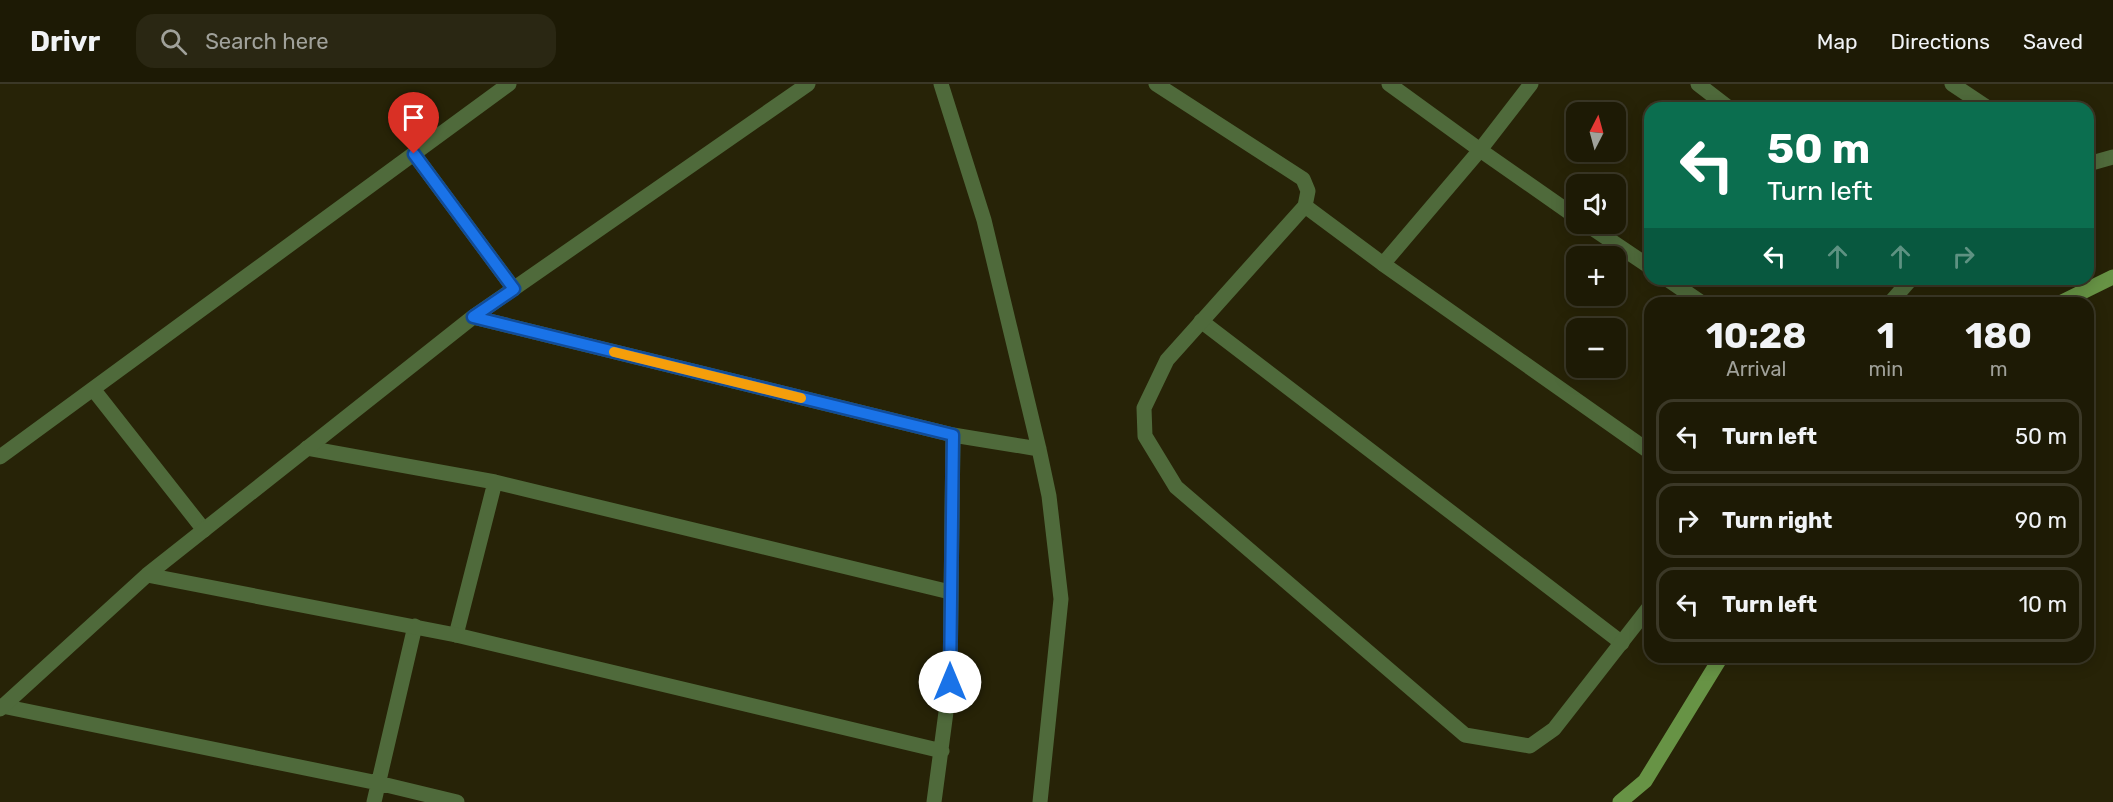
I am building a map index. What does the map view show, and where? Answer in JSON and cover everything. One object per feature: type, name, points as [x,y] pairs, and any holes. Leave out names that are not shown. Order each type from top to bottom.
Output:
[{"type":"street","points":[[0,457],[509,84]]},
{"type":"street","points":[[1,707],[147,575],[473,317],[808,84]]},
{"type":"street","points":[[941,84],[984,220],[1039,449],[1048,496],[1061,599],[1040,802]]},
{"type":"street","points":[[1156,84],[1303,179],[1308,191],[1305,206],[1167,360],[1144,408],[1145,436],[1176,487],[1465,735],[1530,746],[1554,729],[1644,614]]},
{"type":"street","points":[[1389,84],[1566,210]]},
{"type":"street","points":[[1383,264],[1480,150],[1531,84]]},
{"type":"street","points":[[1698,84],[1721,102]]},
{"type":"street","points":[[1952,84],[1980,102]]},
{"type":"street","points":[[414,154],[514,289]]},
{"type":"street","points":[[2094,162],[2113,157]]},
{"type":"street","points":[[1305,206],[1383,264],[1644,448]]},
{"type":"street","points":[[1601,234],[1644,263]]},
{"type":"street","points":[[2072,297],[2113,277]]},
{"type":"street","points":[[1676,285],[1693,297]]},
{"type":"street","points":[[1895,297],[1906,285]]},
{"type":"street","points":[[473,317],[953,435],[1039,449]]},
{"type":"street","points":[[1201,321],[1622,643]]},
{"type":"street","points":[[93,389],[204,530]]},
{"type":"street","points":[[934,802],[950,682],[953,435]]},
{"type":"street","points":[[307,448],[495,482],[950,592]]},
{"type":"street","points":[[456,635],[495,482]]},
{"type":"street","points":[[147,575],[456,635],[942,752]]},
{"type":"street","points":[[374,802],[415,626]]},
{"type":"street","points":[[1620,802],[1645,781],[1717,663]]},
{"type":"street","points":[[1,707],[378,783],[457,802]]},
{"type":"slow traffic","points":[[614,352],[801,398]]},
{"type":"route","points":[[414,154],[514,289],[473,317],[953,435],[950,682]]}]
